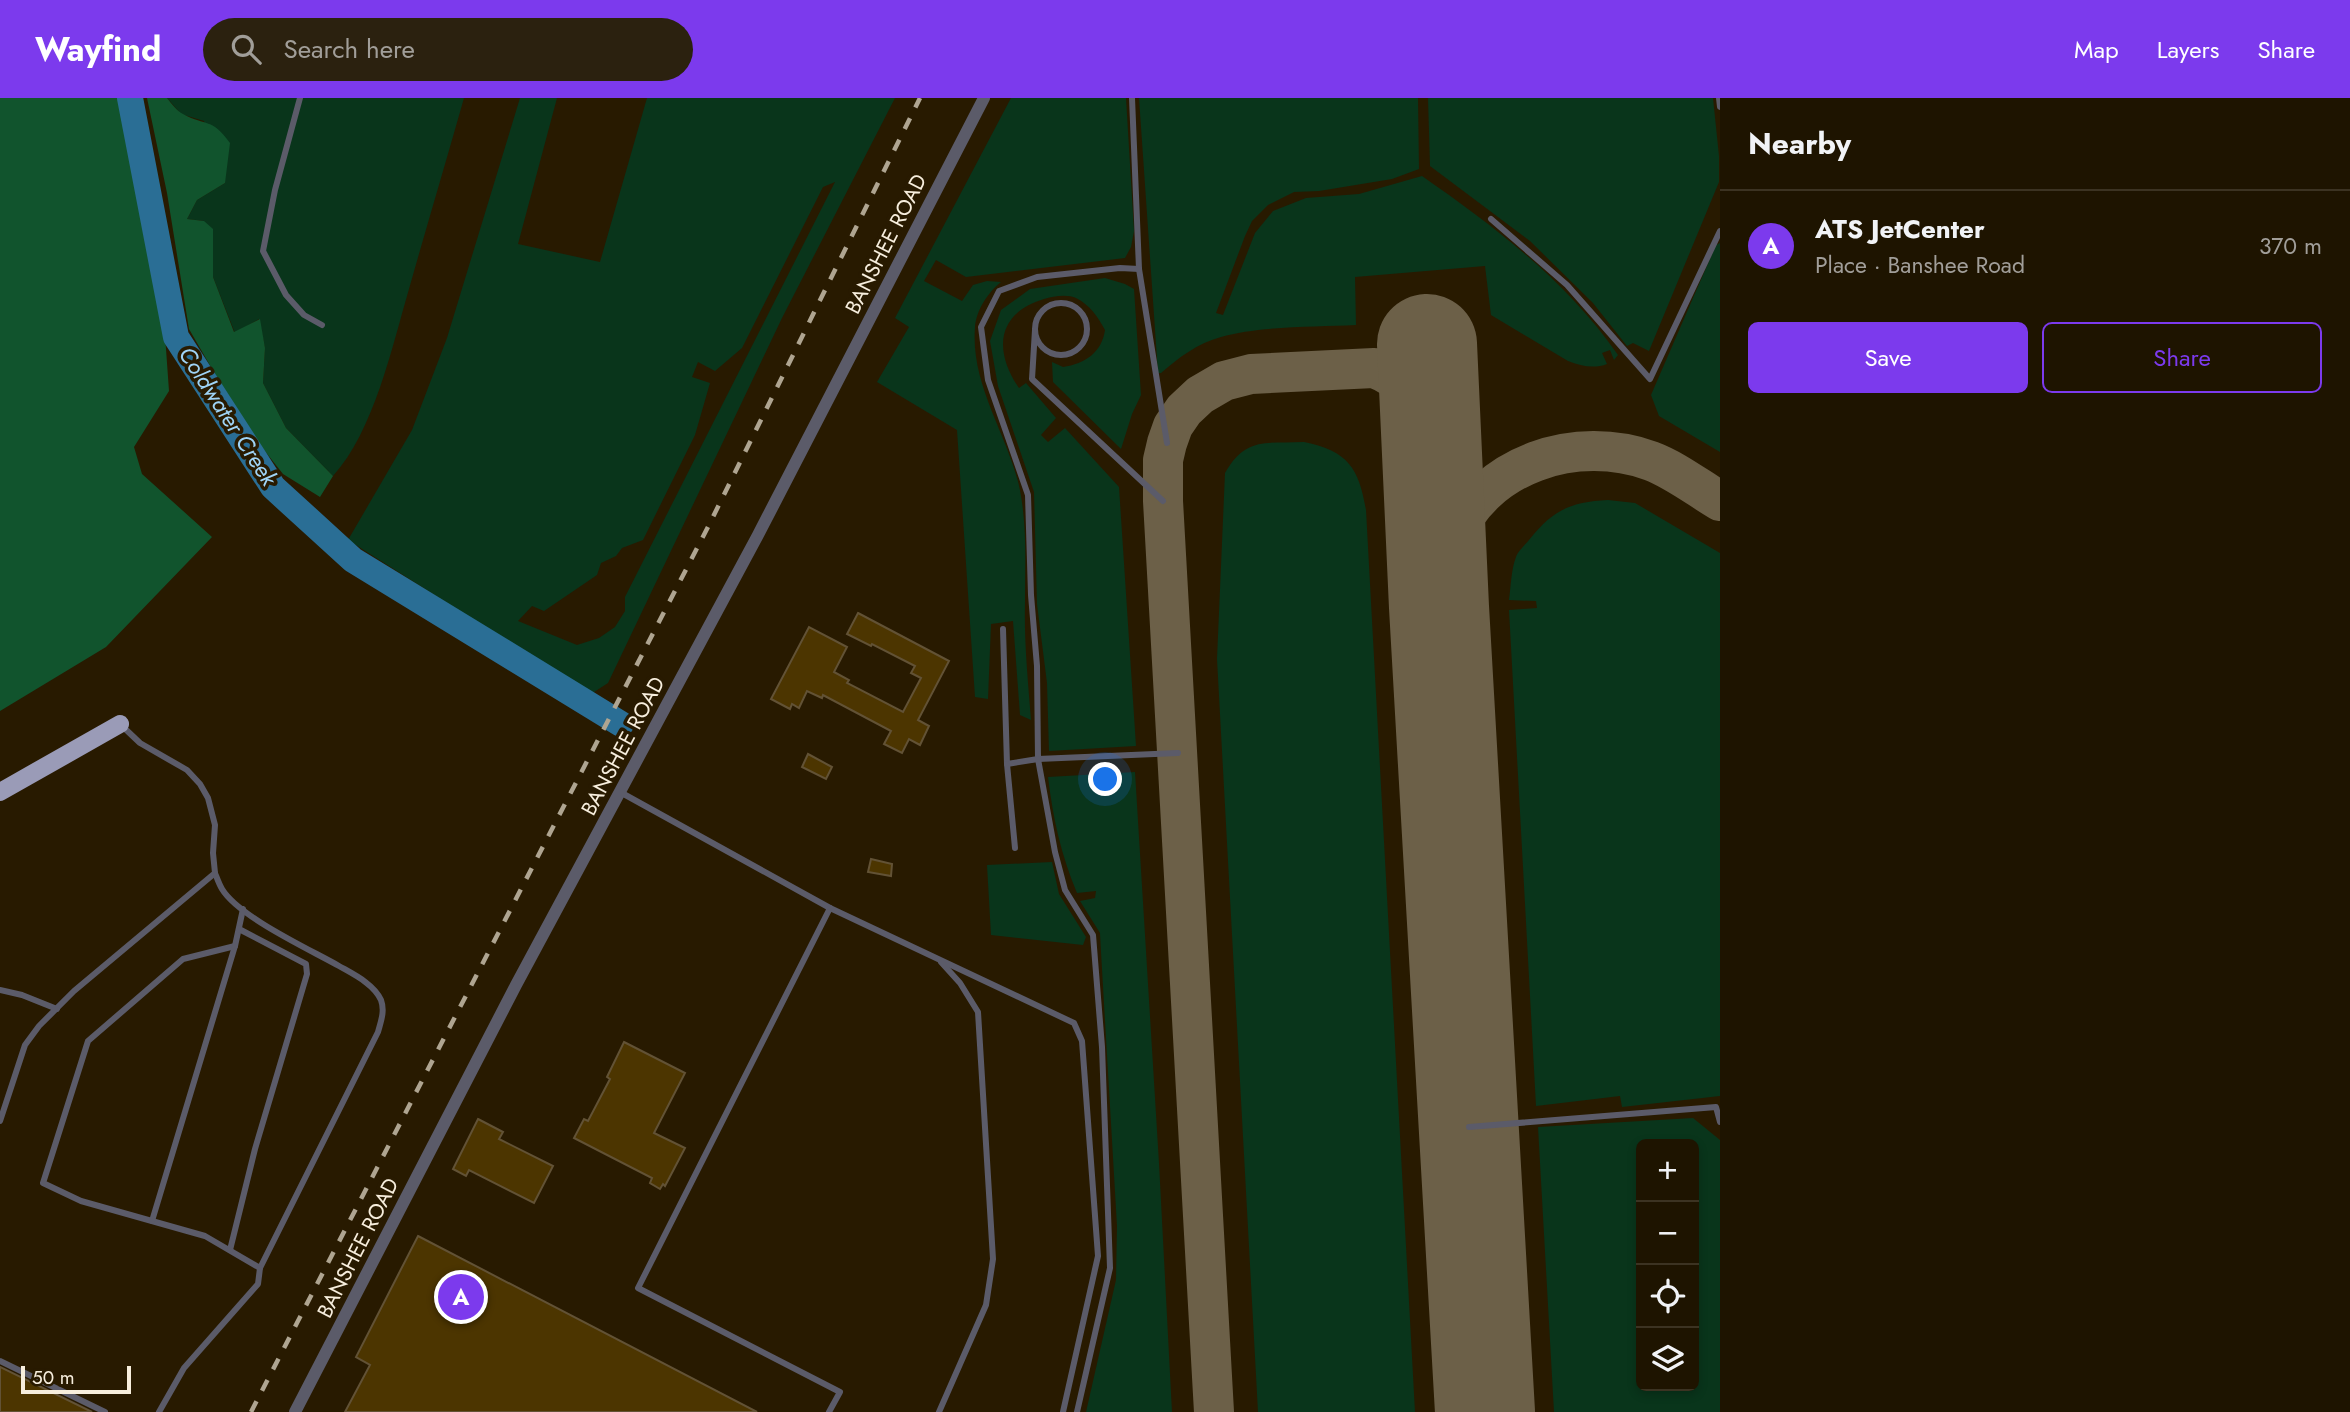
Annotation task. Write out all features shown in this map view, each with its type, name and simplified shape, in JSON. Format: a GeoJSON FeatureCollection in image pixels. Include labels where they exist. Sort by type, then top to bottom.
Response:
{"type":"FeatureCollection","features":[{"type":"Feature","properties":{"kind":"main road"},"geometry":{"type":"LineString","coordinates":[[0,792],[120,724]]}},
{"type":"Feature","properties":{"kind":"street","name":"BANSHEE ROAD"},"geometry":{"type":"LineString","coordinates":[[295,1412],[516,985],[752,546],[984,98]]}},
{"type":"Feature","properties":{"kind":"lane"},"geometry":{"type":"LineString","coordinates":[[300,98],[275,190],[263,251],[286,295],[304,315],[321,324]]}},
{"type":"Feature","properties":{"kind":"lane"},"geometry":{"type":"LineString","coordinates":[[1132,98],[1139,269],[1167,443]]}},
{"type":"Feature","properties":{"kind":"lane"},"geometry":{"type":"LineString","coordinates":[[1719,98],[1720,107]]}},
{"type":"Feature","properties":{"kind":"lane"},"geometry":{"type":"LineString","coordinates":[[1491,219],[1567,285],[1650,379],[1720,231]]}},
{"type":"Feature","properties":{"kind":"lane"},"geometry":{"type":"LineString","coordinates":[[1077,1412],[1110,1268],[1102,1047],[1093,935],[1065,890],[1055,852],[1038,759],[1037,666],[1031,595],[1028,495],[988,380],[981,327],[999,291],[1037,277],[1120,268],[1139,269]]}},
{"type":"Feature","properties":{"kind":"lane"},"geometry":{"type":"LineString","coordinates":[[1035,330],[1040,345],[1047,351],[1063,355],[1078,349],[1087,335],[1087,326],[1080,311],[1073,306],[1055,304],[1041,313],[1035,330],[1031,379],[1163,501]]}},
{"type":"Feature","properties":{"kind":"lane"},"geometry":{"type":"LineString","coordinates":[[1003,629],[1007,764],[1015,848]]}},
{"type":"Feature","properties":{"kind":"lane"},"geometry":{"type":"LineString","coordinates":[[120,724],[140,743],[187,770],[200,784],[208,798],[215,825],[215,873],[222,889],[243,909],[369,986],[380,998],[383,1016],[378,1032],[260,1268],[258,1284],[184,1368],[159,1412]]}},
{"type":"Feature","properties":{"kind":"lane"},"geometry":{"type":"LineString","coordinates":[[1007,764],[1038,759],[1178,753]]}},
{"type":"Feature","properties":{"kind":"lane"},"geometry":{"type":"LineString","coordinates":[[620,792],[830,908],[1074,1023],[1082,1041],[1098,1256],[1063,1412]]}},
{"type":"Feature","properties":{"kind":"lane"},"geometry":{"type":"LineString","coordinates":[[0,1121],[25,1045],[39,1026],[75,991],[215,873]]}},
{"type":"Feature","properties":{"kind":"lane"},"geometry":{"type":"LineString","coordinates":[[829,1412],[840,1392],[638,1288],[830,908]]}},
{"type":"Feature","properties":{"kind":"lane"},"geometry":{"type":"LineString","coordinates":[[152,1221],[235,946],[243,909]]}},
{"type":"Feature","properties":{"kind":"lane"},"geometry":{"type":"LineString","coordinates":[[230,1250],[255,1149],[307,974],[306,964],[239,929]]}},
{"type":"Feature","properties":{"kind":"lane"},"geometry":{"type":"LineString","coordinates":[[235,946],[183,959],[88,1041],[43,1182],[81,1201],[205,1236],[260,1268]]}},
{"type":"Feature","properties":{"kind":"lane"},"geometry":{"type":"LineString","coordinates":[[938,958],[960,983],[978,1012],[993,1259],[986,1305],[939,1412]]}},
{"type":"Feature","properties":{"kind":"lane"},"geometry":{"type":"LineString","coordinates":[[0,990],[22,995],[57,1009]]}},
{"type":"Feature","properties":{"kind":"lane"},"geometry":{"type":"LineString","coordinates":[[1469,1127],[1716,1107],[1720,1122]]}},
{"type":"Feature","properties":{"kind":"lane"},"geometry":{"type":"LineString","coordinates":[[0,1361],[104,1412]]}},
{"type":"Feature","properties":{"kind":"green space"},"geometry":{"type":"Polygon","coordinates":[[[0,98],[119,98],[165,335],[169,391],[134,447],[142,474],[212,537],[106,647],[0,711],[0,98]]]}},
{"type":"Feature","properties":{"kind":"green space"},"geometry":{"type":"Polygon","coordinates":[[[147,98],[167,98],[181,113],[218,129],[230,143],[225,183],[197,200],[187,219],[204,221],[213,229],[213,277],[234,332],[260,319],[265,348],[263,383],[286,428],[333,476],[320,497],[283,474],[245,426],[189,329],[167,193],[147,98]]]}},
{"type":"Feature","properties":{"kind":"green space"},"geometry":{"type":"Polygon","coordinates":[[[167,98],[464,98],[380,387],[360,436],[333,476],[286,428],[263,383],[265,348],[259,319],[235,333],[213,277],[204,221],[187,219],[197,200],[225,183],[204,121],[181,114],[167,98]]]}},
{"type":"Feature","properties":{"kind":"green space"},"geometry":{"type":"Polygon","coordinates":[[[520,98],[557,98],[518,244],[600,262],[647,98],[895,98],[782,318],[608,683],[591,694],[348,540],[412,430],[447,338],[520,98]],[[835,182],[823,187],[742,348],[715,371],[698,362],[692,377],[710,383],[695,435],[643,540],[622,548],[616,556],[601,563],[597,575],[544,611],[532,606],[518,621],[577,645],[599,638],[615,627],[625,611],[625,597],[835,182]]]}},
{"type":"Feature","properties":{"kind":"green space"},"geometry":{"type":"Polygon","coordinates":[[[1011,98],[1126,98],[1134,231],[1131,247],[1125,258],[966,277],[936,260],[924,281],[962,301],[973,285],[987,281],[1001,282],[980,308],[975,327],[975,349],[985,393],[1016,475],[1023,509],[1026,662],[1031,720],[1020,715],[1013,621],[991,624],[988,699],[975,697],[957,430],[877,382],[909,327],[895,318],[1011,98]]]}},
{"type":"Feature","properties":{"kind":"green space"},"geometry":{"type":"Polygon","coordinates":[[[1139,98],[1418,98],[1419,169],[1392,179],[1319,191],[1294,192],[1268,205],[1252,221],[1216,313],[1223,315],[1255,233],[1273,211],[1306,198],[1359,194],[1422,176],[1503,236],[1553,279],[1598,328],[1618,355],[1614,360],[1610,350],[1602,353],[1607,364],[1602,366],[1573,363],[1491,315],[1485,266],[1355,277],[1356,325],[1236,333],[1196,347],[1158,373],[1139,98]]]}},
{"type":"Feature","properties":{"kind":"green space"},"geometry":{"type":"Polygon","coordinates":[[[1428,98],[1713,98],[1719,182],[1649,351],[1633,343],[1627,346],[1593,303],[1530,241],[1430,166],[1428,98]]]}},
{"type":"Feature","properties":{"kind":"green space"},"geometry":{"type":"Polygon","coordinates":[[[1720,243],[1720,452],[1659,416],[1651,395],[1716,245],[1720,243]]]}},
{"type":"Feature","properties":{"kind":"green space"},"geometry":{"type":"Polygon","coordinates":[[[1105,278],[1134,289],[1141,395],[1121,449],[1053,382],[1052,362],[1063,367],[1078,363],[1091,356],[1100,345],[1105,330],[1089,308],[1073,297],[1044,299],[1017,313],[1004,334],[1005,360],[1019,388],[1026,383],[1056,418],[1041,435],[1048,442],[1065,428],[1119,487],[1136,746],[1049,751],[1047,683],[1037,604],[1034,492],[998,386],[990,341],[1001,310],[1030,289],[1105,278]]]}},
{"type":"Feature","properties":{"kind":"green space"},"geometry":{"type":"Polygon","coordinates":[[[1304,442],[1331,451],[1349,464],[1360,483],[1366,510],[1415,1412],[1258,1412],[1217,659],[1225,473],[1233,461],[1249,447],[1268,443],[1304,442]]]}},
{"type":"Feature","properties":{"kind":"green space"},"geometry":{"type":"Polygon","coordinates":[[[1608,500],[1635,503],[1720,553],[1720,1096],[1622,1107],[1620,1096],[1536,1106],[1509,610],[1537,608],[1536,601],[1509,600],[1511,578],[1518,553],[1546,521],[1573,506],[1608,500]]]}},
{"type":"Feature","properties":{"kind":"green space"},"geometry":{"type":"Polygon","coordinates":[[[1135,772],[1172,1412],[1086,1412],[1116,1280],[1117,1226],[1100,933],[1080,901],[1095,898],[1096,891],[1077,893],[1066,865],[1055,822],[1048,777],[1135,772]]]}},
{"type":"Feature","properties":{"kind":"green space"},"geometry":{"type":"Polygon","coordinates":[[[1052,862],[1059,894],[1086,937],[1083,945],[991,935],[987,865],[1052,862]]]}},
{"type":"Feature","properties":{"kind":"green space"},"geometry":{"type":"Polygon","coordinates":[[[1693,1118],[1720,1140],[1720,1412],[1554,1412],[1538,1127],[1693,1118]]]}},
{"type":"Feature","properties":{"kind":"building"},"geometry":{"type":"Polygon","coordinates":[[[858,613],[949,661],[918,720],[929,726],[920,745],[909,739],[902,753],[884,744],[891,731],[823,695],[822,698],[807,691],[799,708],[792,704],[790,709],[771,699],[809,627],[847,647],[834,672],[849,680],[847,683],[903,712],[921,678],[911,673],[915,666],[847,634],[858,613]]]}},
{"type":"Feature","properties":{"kind":"building"},"geometry":{"type":"Polygon","coordinates":[[[808,754],[832,767],[826,779],[802,767],[808,754]]]}},
{"type":"Feature","properties":{"kind":"building"},"geometry":{"type":"Polygon","coordinates":[[[871,859],[892,864],[891,876],[868,872],[871,859]]]}},
{"type":"Feature","properties":{"kind":"building"},"geometry":{"type":"Polygon","coordinates":[[[624,1042],[685,1073],[654,1133],[685,1148],[665,1186],[663,1184],[660,1189],[650,1183],[652,1178],[574,1138],[584,1119],[588,1121],[610,1079],[607,1077],[624,1042]]]}},
{"type":"Feature","properties":{"kind":"building"},"geometry":{"type":"Polygon","coordinates":[[[478,1119],[503,1132],[499,1139],[553,1166],[534,1203],[469,1170],[466,1176],[453,1169],[478,1119]]]}},
{"type":"Feature","properties":{"kind":"building"},"geometry":{"type":"Polygon","coordinates":[[[418,1236],[757,1412],[345,1412],[370,1365],[356,1357],[418,1236]]]}},
{"type":"Feature","properties":{"kind":"building"},"geometry":{"type":"Polygon","coordinates":[[[0,1367],[92,1412],[0,1412],[0,1367]]]}},
{"type":"Feature","properties":{"kind":"waterway","name":"Coldwater Creek"},"geometry":{"type":"LineString","coordinates":[[130,98],[176,337],[273,487],[353,560],[621,724]]}},
{"type":"Feature","properties":{"kind":"taxiway"},"geometry":{"type":"LineString","coordinates":[[1214,1412],[1163,501],[1163,460],[1173,426],[1184,410],[1200,395],[1224,381],[1251,374],[1374,368],[1392,377],[1407,390],[1431,423]]}},
{"type":"Feature","properties":{"kind":"taxiway"},"geometry":{"type":"LineString","coordinates":[[1439,607],[1450,547],[1467,513],[1487,491],[1510,474],[1536,461],[1593,451],[1623,453],[1660,465],[1720,501]]}},
{"type":"Feature","properties":{"kind":"runway"},"geometry":{"type":"LineString","coordinates":[[1427,344],[1439,607],[1485,1412]]}},
{"type":"Feature","properties":{"kind":"railway"},"geometry":{"type":"LineString","coordinates":[[251,1412],[709,525],[920,98]]}},
{"type":"Feature","properties":{"kind":"place","name":"ATS JetCenter"},"geometry":{"type":"Point","coordinates":[461,1297]}}]}
